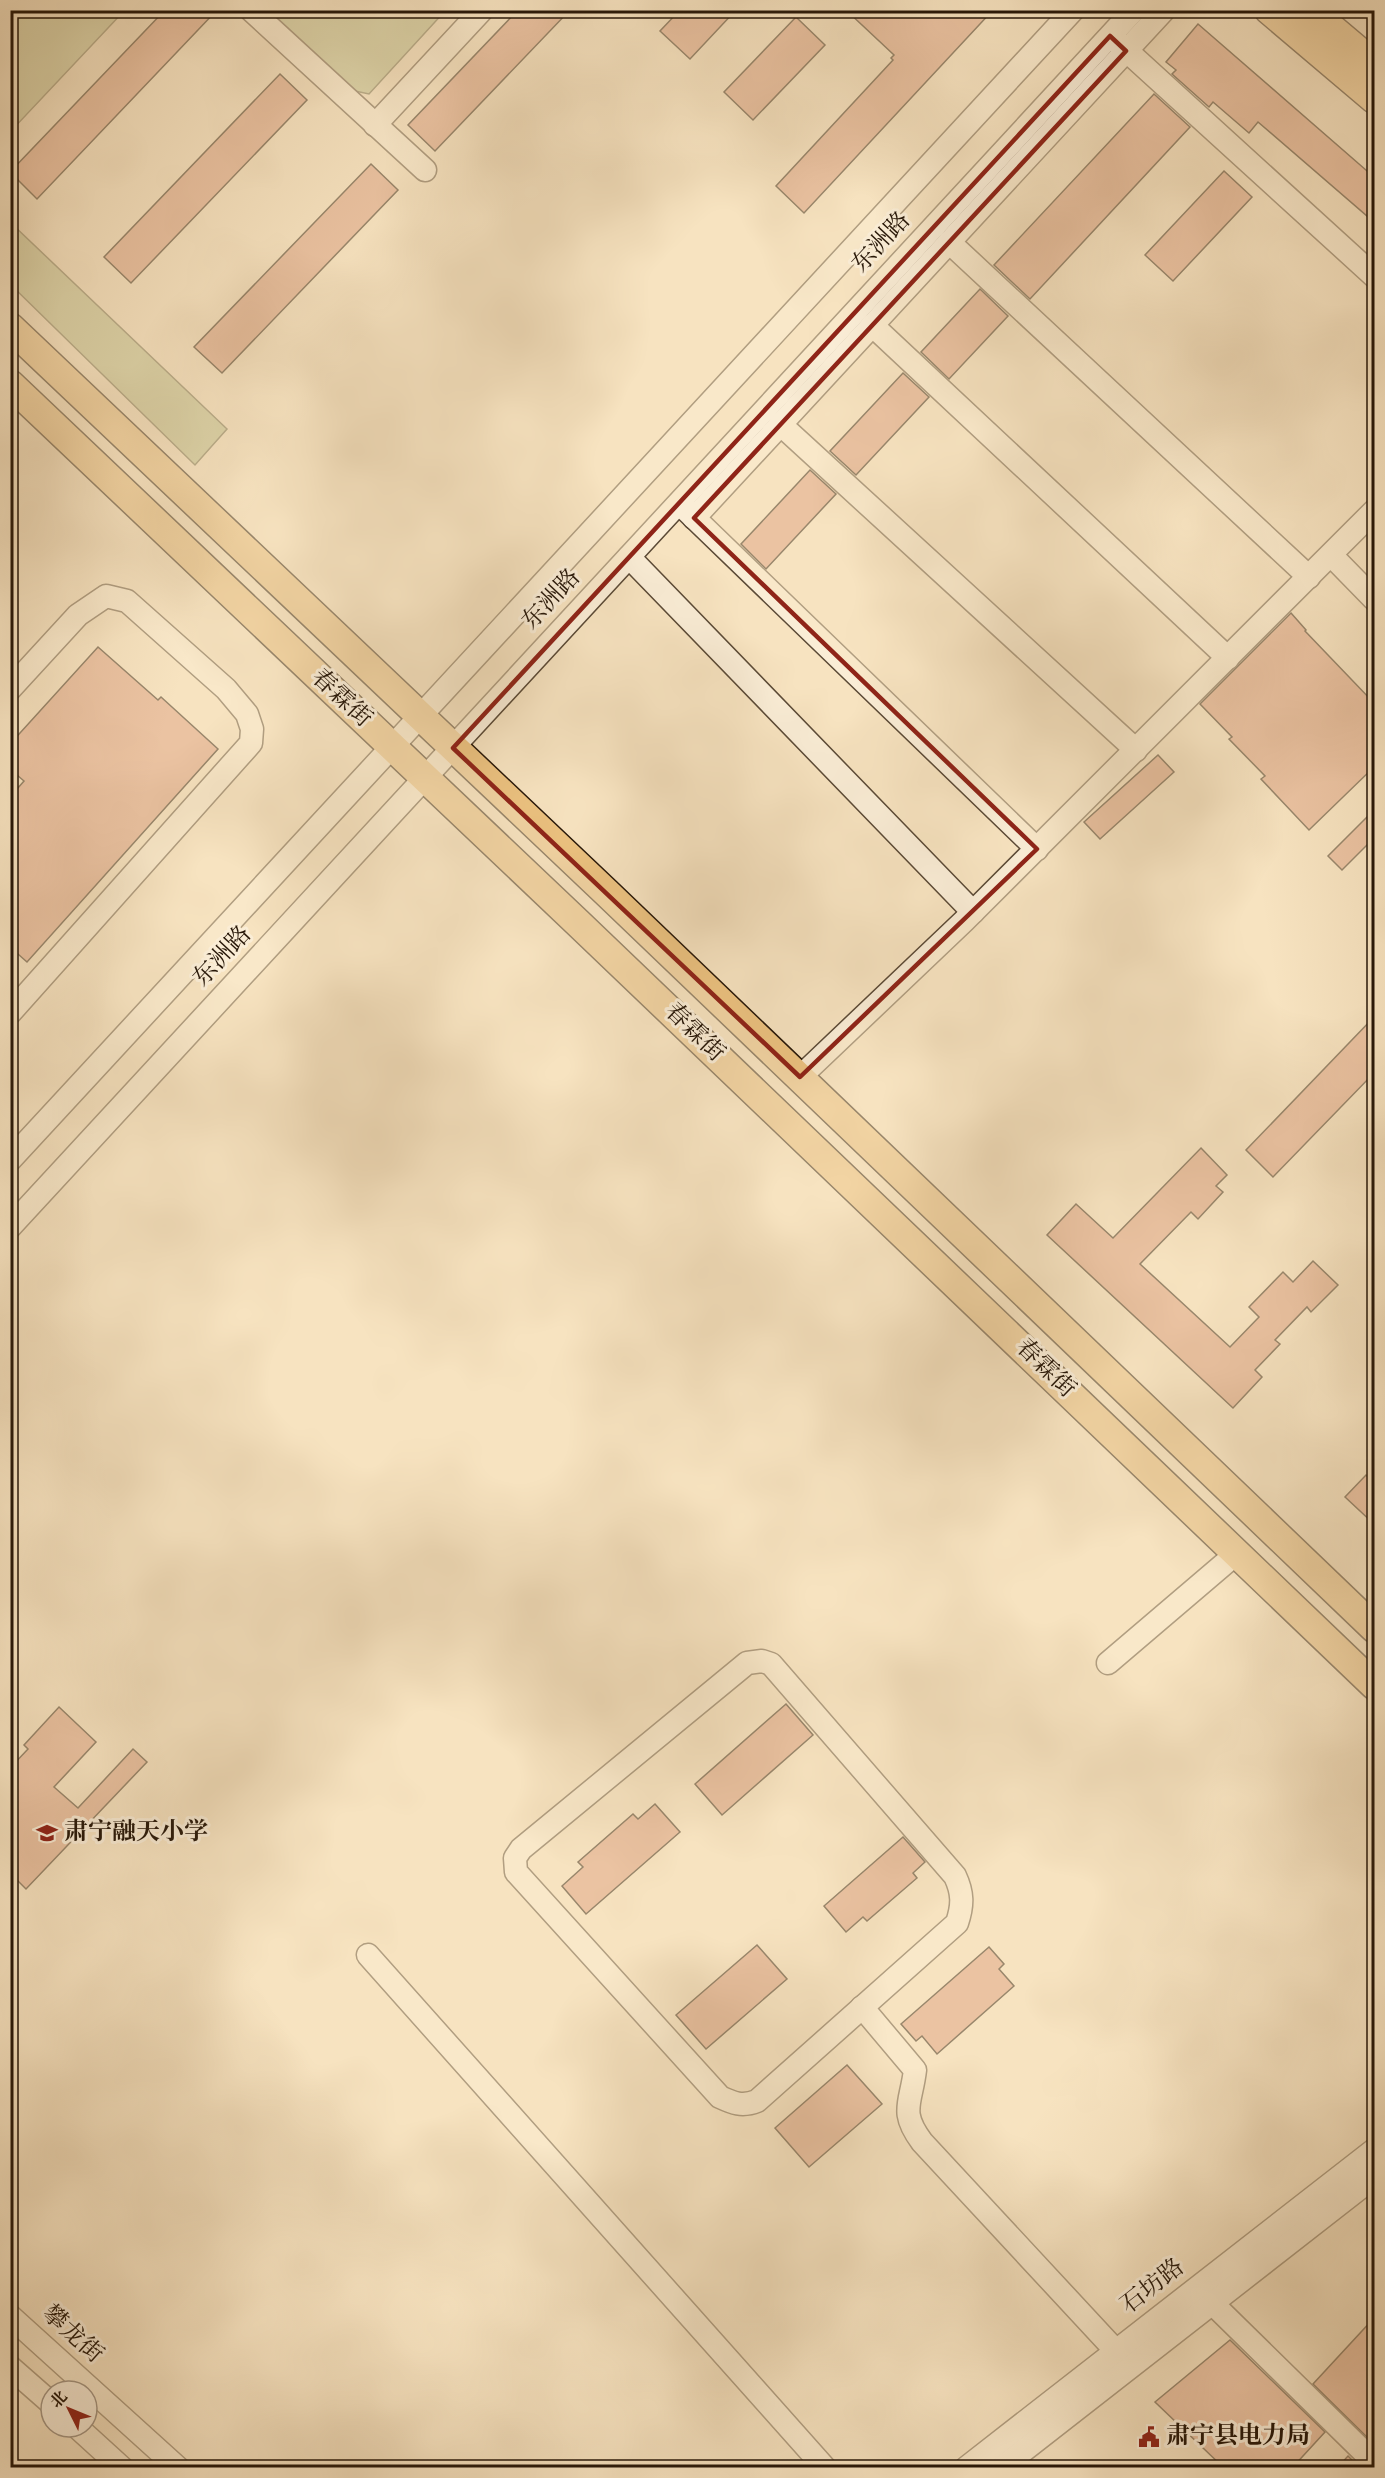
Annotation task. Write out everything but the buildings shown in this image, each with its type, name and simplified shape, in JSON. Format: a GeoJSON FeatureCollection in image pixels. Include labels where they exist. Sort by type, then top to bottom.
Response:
{"type":"FeatureCollection","features":[{"type":"Feature","properties":{"kind":"main road"},"geometry":{"type":"LineString","coordinates":[[1269,10],[1374,99]]}},
{"type":"Feature","properties":{"kind":"main road"},"geometry":{"type":"LineString","coordinates":[[1310,10],[1374,64]]}},
{"type":"Feature","properties":{"kind":"main road","name":"春霖街"},"geometry":{"type":"LineString","coordinates":[[10,327],[800,1077],[1374,1628]]}},
{"type":"Feature","properties":{"kind":"main road","name":"春霖街"},"geometry":{"type":"LineString","coordinates":[[10,384],[1374,1685]]}},
{"type":"Feature","properties":{"kind":"street"},"geometry":{"type":"LineString","coordinates":[[251,10],[425,170]]}},
{"type":"Feature","properties":{"kind":"street"},"geometry":{"type":"LineString","coordinates":[[375,125],[482,10]]}},
{"type":"Feature","properties":{"kind":"street","name":"东洲路"},"geometry":{"type":"LineString","coordinates":[[10,1160],[1073,10]]}},
{"type":"Feature","properties":{"kind":"street","name":"东洲路"},"geometry":{"type":"LineString","coordinates":[[10,1227],[629,556],[687,510],[1118,44],[1134,10]]}},
{"type":"Feature","properties":{"kind":"street"},"geometry":{"type":"LineString","coordinates":[[1037,849],[687,510],[780,424],[872,326],[949,242],[1118,44],[1164,10]]}},
{"type":"Feature","properties":{"kind":"street"},"geometry":{"type":"LineString","coordinates":[[1118,44],[1374,276]]}},
{"type":"Feature","properties":{"kind":"street"},"geometry":{"type":"LineString","coordinates":[[949,242],[1309,577]]}},
{"type":"Feature","properties":{"kind":"street"},"geometry":{"type":"LineString","coordinates":[[872,326],[1228,658]]}},
{"type":"Feature","properties":{"kind":"street"},"geometry":{"type":"LineString","coordinates":[[780,424],[1136,750]]}},
{"type":"Feature","properties":{"kind":"street"},"geometry":{"type":"LineString","coordinates":[[800,1077],[1037,849],[1374,511]]}},
{"type":"Feature","properties":{"kind":"street"},"geometry":{"type":"LineString","coordinates":[[1331,555],[1374,599]]}},
{"type":"Feature","properties":{"kind":"street"},"geometry":{"type":"LineString","coordinates":[[629,556],[973,912]]}},
{"type":"Feature","properties":{"kind":"street"},"geometry":{"type":"LineString","coordinates":[[10,689],[78,615],[106,596],[127,601],[226,689],[247,714],[252,729],[251,743],[10,1013]]}},
{"type":"Feature","properties":{"kind":"street"},"geometry":{"type":"LineString","coordinates":[[1108,1663],[1237,1553]]}},
{"type":"Feature","properties":{"kind":"street"},"geometry":{"type":"LineString","coordinates":[[762,1661],[771,1664],[955,1876],[962,1892],[962,1909],[957,1923],[862,2007],[757,2101],[747,2105],[734,2104],[720,2097],[516,1872],[515,1858],[521,1849],[747,1664],[762,1661]]}},
{"type":"Feature","properties":{"kind":"street"},"geometry":{"type":"LineString","coordinates":[[368,1955],[825,2468]]}},
{"type":"Feature","properties":{"kind":"street"},"geometry":{"type":"LineString","coordinates":[[862,2007],[915,2070],[908,2116],[909,2124],[922,2142],[1116,2351]]}},
{"type":"Feature","properties":{"kind":"street","name":"石坊路"},"geometry":{"type":"LineString","coordinates":[[966,2468],[1374,2150]]}},
{"type":"Feature","properties":{"kind":"street","name":"石坊路"},"geometry":{"type":"LineString","coordinates":[[1001,2468],[1374,2177]]}},
{"type":"Feature","properties":{"kind":"street"},"geometry":{"type":"LineString","coordinates":[[1212,2303],[1374,2462]]}},
{"type":"Feature","properties":{"kind":"street","name":"攀龙街"},"geometry":{"type":"LineString","coordinates":[[10,2316],[178,2468]]}},
{"type":"Feature","properties":{"kind":"street"},"geometry":{"type":"LineString","coordinates":[[10,2367],[39,2392]]}},
{"type":"Feature","properties":{"kind":"street"},"geometry":{"type":"LineString","coordinates":[[90,2439],[122,2468]]}},
{"type":"Feature","properties":{"kind":"highlighted area"},"geometry":{"type":"Polygon","coordinates":[[[1110,36],[1126,51],[694,518],[1037,849],[800,1077],[453,748],[1110,36]]]}},
{"type":"Feature","properties":{"kind":"green space"},"geometry":{"type":"Polygon","coordinates":[[[10,11],[124,11],[11,131],[10,11]]]}},
{"type":"Feature","properties":{"kind":"green space"},"geometry":{"type":"Polygon","coordinates":[[[263,11],[445,11],[369,94],[355,91],[263,11]]]}},
{"type":"Feature","properties":{"kind":"green space"},"geometry":{"type":"Polygon","coordinates":[[[11,223],[227,429],[195,465],[11,285],[11,223]]]}},
{"type":"Feature","properties":{"kind":"place","name":"肃宁融天小学"},"geometry":{"type":"Point","coordinates":[47,1833]}},
{"type":"Feature","properties":{"kind":"place","name":"肃宁县电力局"},"geometry":{"type":"Point","coordinates":[1149,2437]}}]}
